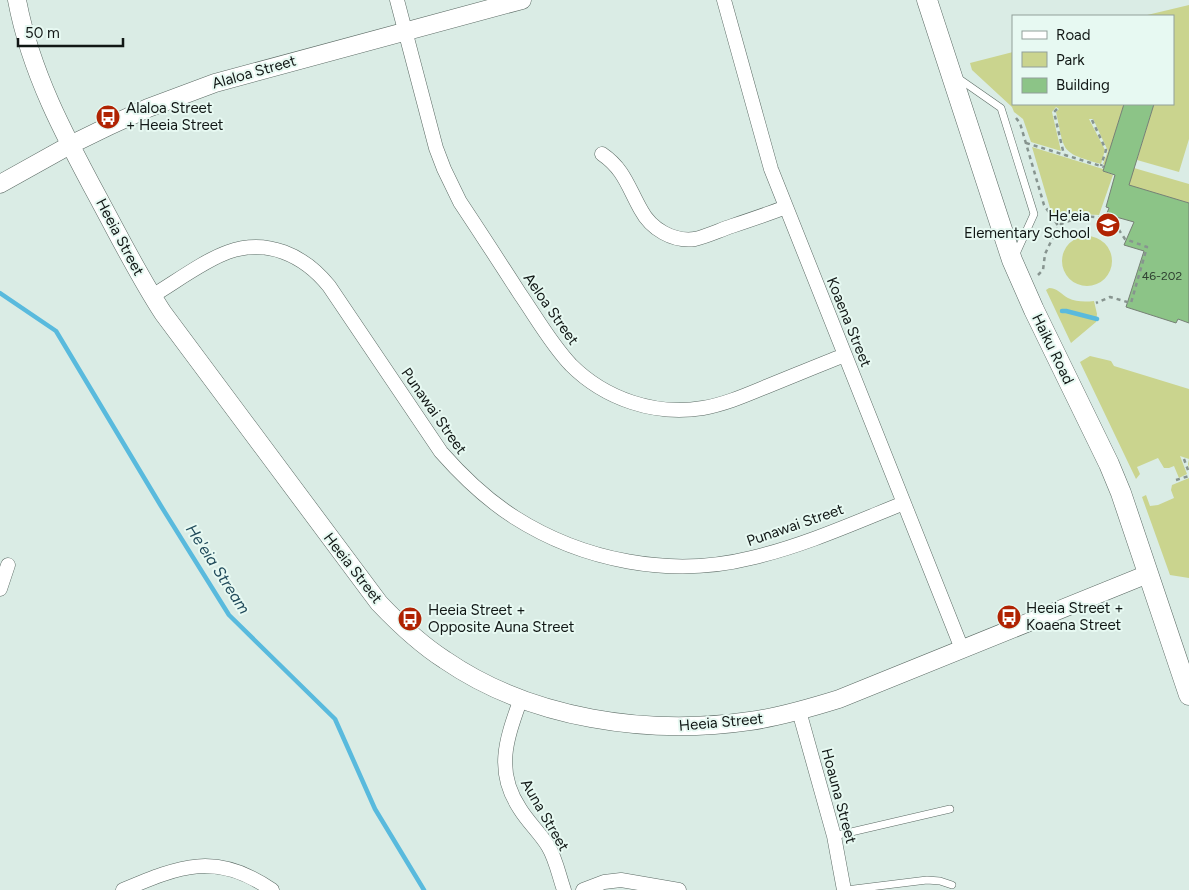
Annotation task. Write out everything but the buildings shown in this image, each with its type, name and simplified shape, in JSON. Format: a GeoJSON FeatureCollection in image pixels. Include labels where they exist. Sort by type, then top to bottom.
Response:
{"type":"FeatureCollection","features":[{"type":"Feature","properties":{"kind":"main road","name":"Haiku Road"},"geometry":{"type":"LineString","coordinates":[[927,0],[1012,260],[1034,310],[1109,464],[1121,494],[1189,695]]}},
{"type":"Feature","properties":{"kind":"street","name":"Heeia Street"},"geometry":{"type":"LineString","coordinates":[[17,0],[33,60],[57,120],[152,296],[173,328],[379,603],[411,634],[446,661],[487,684],[521,698],[579,715],[629,723],[660,726],[720,725],[750,721],[799,711],[838,699],[1148,574]]}},
{"type":"Feature","properties":{"kind":"street","name":"Aeloa Street"},"geometry":{"type":"LineString","coordinates":[[397,0],[436,148],[451,186],[549,337],[565,358],[584,377],[599,387],[632,402],[666,409],[693,409],[736,399],[845,355]]}},
{"type":"Feature","properties":{"kind":"street","name":"Alaloa Street"},"geometry":{"type":"LineString","coordinates":[[0,184],[70,145],[148,108],[215,83],[522,0]]}},
{"type":"Feature","properties":{"kind":"street","name":"Koaena Street"},"geometry":{"type":"LineString","coordinates":[[724,0],[771,169],[962,649]]}},
{"type":"Feature","properties":{"kind":"street"},"geometry":{"type":"LineString","coordinates":[[602,154],[615,164],[624,175],[644,216],[656,228],[671,236],[688,239],[696,238],[786,207]]}},
{"type":"Feature","properties":{"kind":"street","name":"Punawai Street"},"geometry":{"type":"LineString","coordinates":[[152,296],[217,256],[239,249],[262,247],[274,249],[299,258],[320,276],[328,286],[441,452],[457,470],[494,503],[521,521],[557,540],[604,556],[635,562],[676,566],[700,566],[733,562],[773,553],[904,503]]}},
{"type":"Feature","properties":{"kind":"street"},"geometry":{"type":"LineString","coordinates":[[0,589],[8,564]]}},
{"type":"Feature","properties":{"kind":"street","name":"Auna Street"},"geometry":{"type":"LineString","coordinates":[[521,698],[505,751],[506,777],[521,811],[549,847],[564,890]]}},
{"type":"Feature","properties":{"kind":"street","name":"Hoauna Street"},"geometry":{"type":"LineString","coordinates":[[799,711],[834,836],[845,890]]}},
{"type":"Feature","properties":{"kind":"street"},"geometry":{"type":"LineString","coordinates":[[122,890],[170,871],[202,866],[234,870],[255,879],[272,890]]}},
{"type":"Feature","properties":{"kind":"street"},"geometry":{"type":"LineString","coordinates":[[583,890],[604,882],[621,880],[679,890]]}},
{"type":"Feature","properties":{"kind":"lane"},"geometry":{"type":"LineString","coordinates":[[951,74],[1001,108],[1034,214],[1012,260]]}},
{"type":"Feature","properties":{"kind":"lane"},"geometry":{"type":"LineString","coordinates":[[834,836],[950,809]]}},
{"type":"Feature","properties":{"kind":"lane"},"geometry":{"type":"LineString","coordinates":[[845,890],[927,880],[940,881],[952,885]]}},
{"type":"Feature","properties":{"kind":"path"},"geometry":{"type":"LineString","coordinates":[[1056,109],[1054,112],[1064,155]]}},
{"type":"Feature","properties":{"kind":"path"},"geometry":{"type":"LineString","coordinates":[[1026,143],[1103,167],[1106,150],[1092,120]]}},
{"type":"Feature","properties":{"kind":"path"},"geometry":{"type":"LineString","coordinates":[[1038,275],[1043,270],[1045,254],[1050,240],[1061,224],[1085,216],[1102,218],[1119,230],[1125,239],[1147,247],[1131,303],[1110,298],[1096,303]]}},
{"type":"Feature","properties":{"kind":"path"},"geometry":{"type":"LineString","coordinates":[[1184,459],[1188,470]]}},
{"type":"Feature","properties":{"kind":"path"},"geometry":{"type":"LineString","coordinates":[[1176,480],[1189,476]]}},
{"type":"Feature","properties":{"kind":"green space"},"geometry":{"type":"Polygon","coordinates":[[[1189,5],[1189,139],[1179,172],[1137,160],[1154,105],[1174,105],[1174,15],[1147,15],[1189,5]]]}},
{"type":"Feature","properties":{"kind":"green space"},"geometry":{"type":"Polygon","coordinates":[[[1012,52],[1012,105],[1124,105],[1105,165],[1103,164],[1108,151],[1093,119],[1089,119],[1105,150],[1101,164],[1078,157],[1066,149],[1056,112],[1059,109],[1056,107],[1052,112],[1061,151],[1031,142],[1023,119],[972,70],[970,63],[1012,52]]]}},
{"type":"Feature","properties":{"kind":"green space"},"geometry":{"type":"Polygon","coordinates":[[[1032,147],[1103,169],[1103,171],[1113,175],[1099,215],[1078,214],[1060,222],[1050,208],[1032,147]]]}},
{"type":"Feature","properties":{"kind":"green space"},"geometry":{"type":"Polygon","coordinates":[[[1134,168],[1189,184],[1189,203],[1117,182],[1134,168]]]}},
{"type":"Feature","properties":{"kind":"green space"},"geometry":{"type":"Polygon","coordinates":[[[1082,236],[1092,236],[1105,243],[1112,256],[1112,266],[1105,279],[1092,286],[1082,286],[1073,282],[1066,275],[1062,266],[1062,256],[1066,247],[1073,240],[1082,236]]]}},
{"type":"Feature","properties":{"kind":"green space"},"geometry":{"type":"Polygon","coordinates":[[[1049,288],[1057,290],[1074,300],[1094,301],[1097,314],[1096,322],[1071,343],[1046,290],[1049,288]]]}},
{"type":"Feature","properties":{"kind":"green space"},"geometry":{"type":"Polygon","coordinates":[[[1090,356],[1111,361],[1114,366],[1189,389],[1189,459],[1180,456],[1187,474],[1179,478],[1174,466],[1164,468],[1158,458],[1137,467],[1140,474],[1136,479],[1080,362],[1090,356]]]}},
{"type":"Feature","properties":{"kind":"green space"},"geometry":{"type":"Polygon","coordinates":[[[1189,478],[1189,578],[1170,575],[1142,497],[1146,495],[1150,506],[1158,505],[1174,498],[1171,490],[1172,485],[1189,478]]]}},
{"type":"Feature","properties":{"kind":"waterway","name":"He'eia Stream"},"geometry":{"type":"LineString","coordinates":[[0,293],[56,331],[229,615],[335,719],[375,809],[424,890]]}},
{"type":"Feature","properties":{"kind":"waterway"},"geometry":{"type":"LineString","coordinates":[[1062,311],[1097,319]]}},
{"type":"Feature","properties":{"kind":"place","name":"Alaloa Street + Heeia Street"},"geometry":{"type":"Point","coordinates":[108,117]}},
{"type":"Feature","properties":{"kind":"place","name":"He'eia Elementary School"},"geometry":{"type":"Point","coordinates":[1108,225]}},
{"type":"Feature","properties":{"kind":"place","name":"Heeia Street + Koaena Street"},"geometry":{"type":"Point","coordinates":[1009,617]}},
{"type":"Feature","properties":{"kind":"place","name":"Heeia Street + Opposite Auna Street"},"geometry":{"type":"Point","coordinates":[410,619]}}]}
